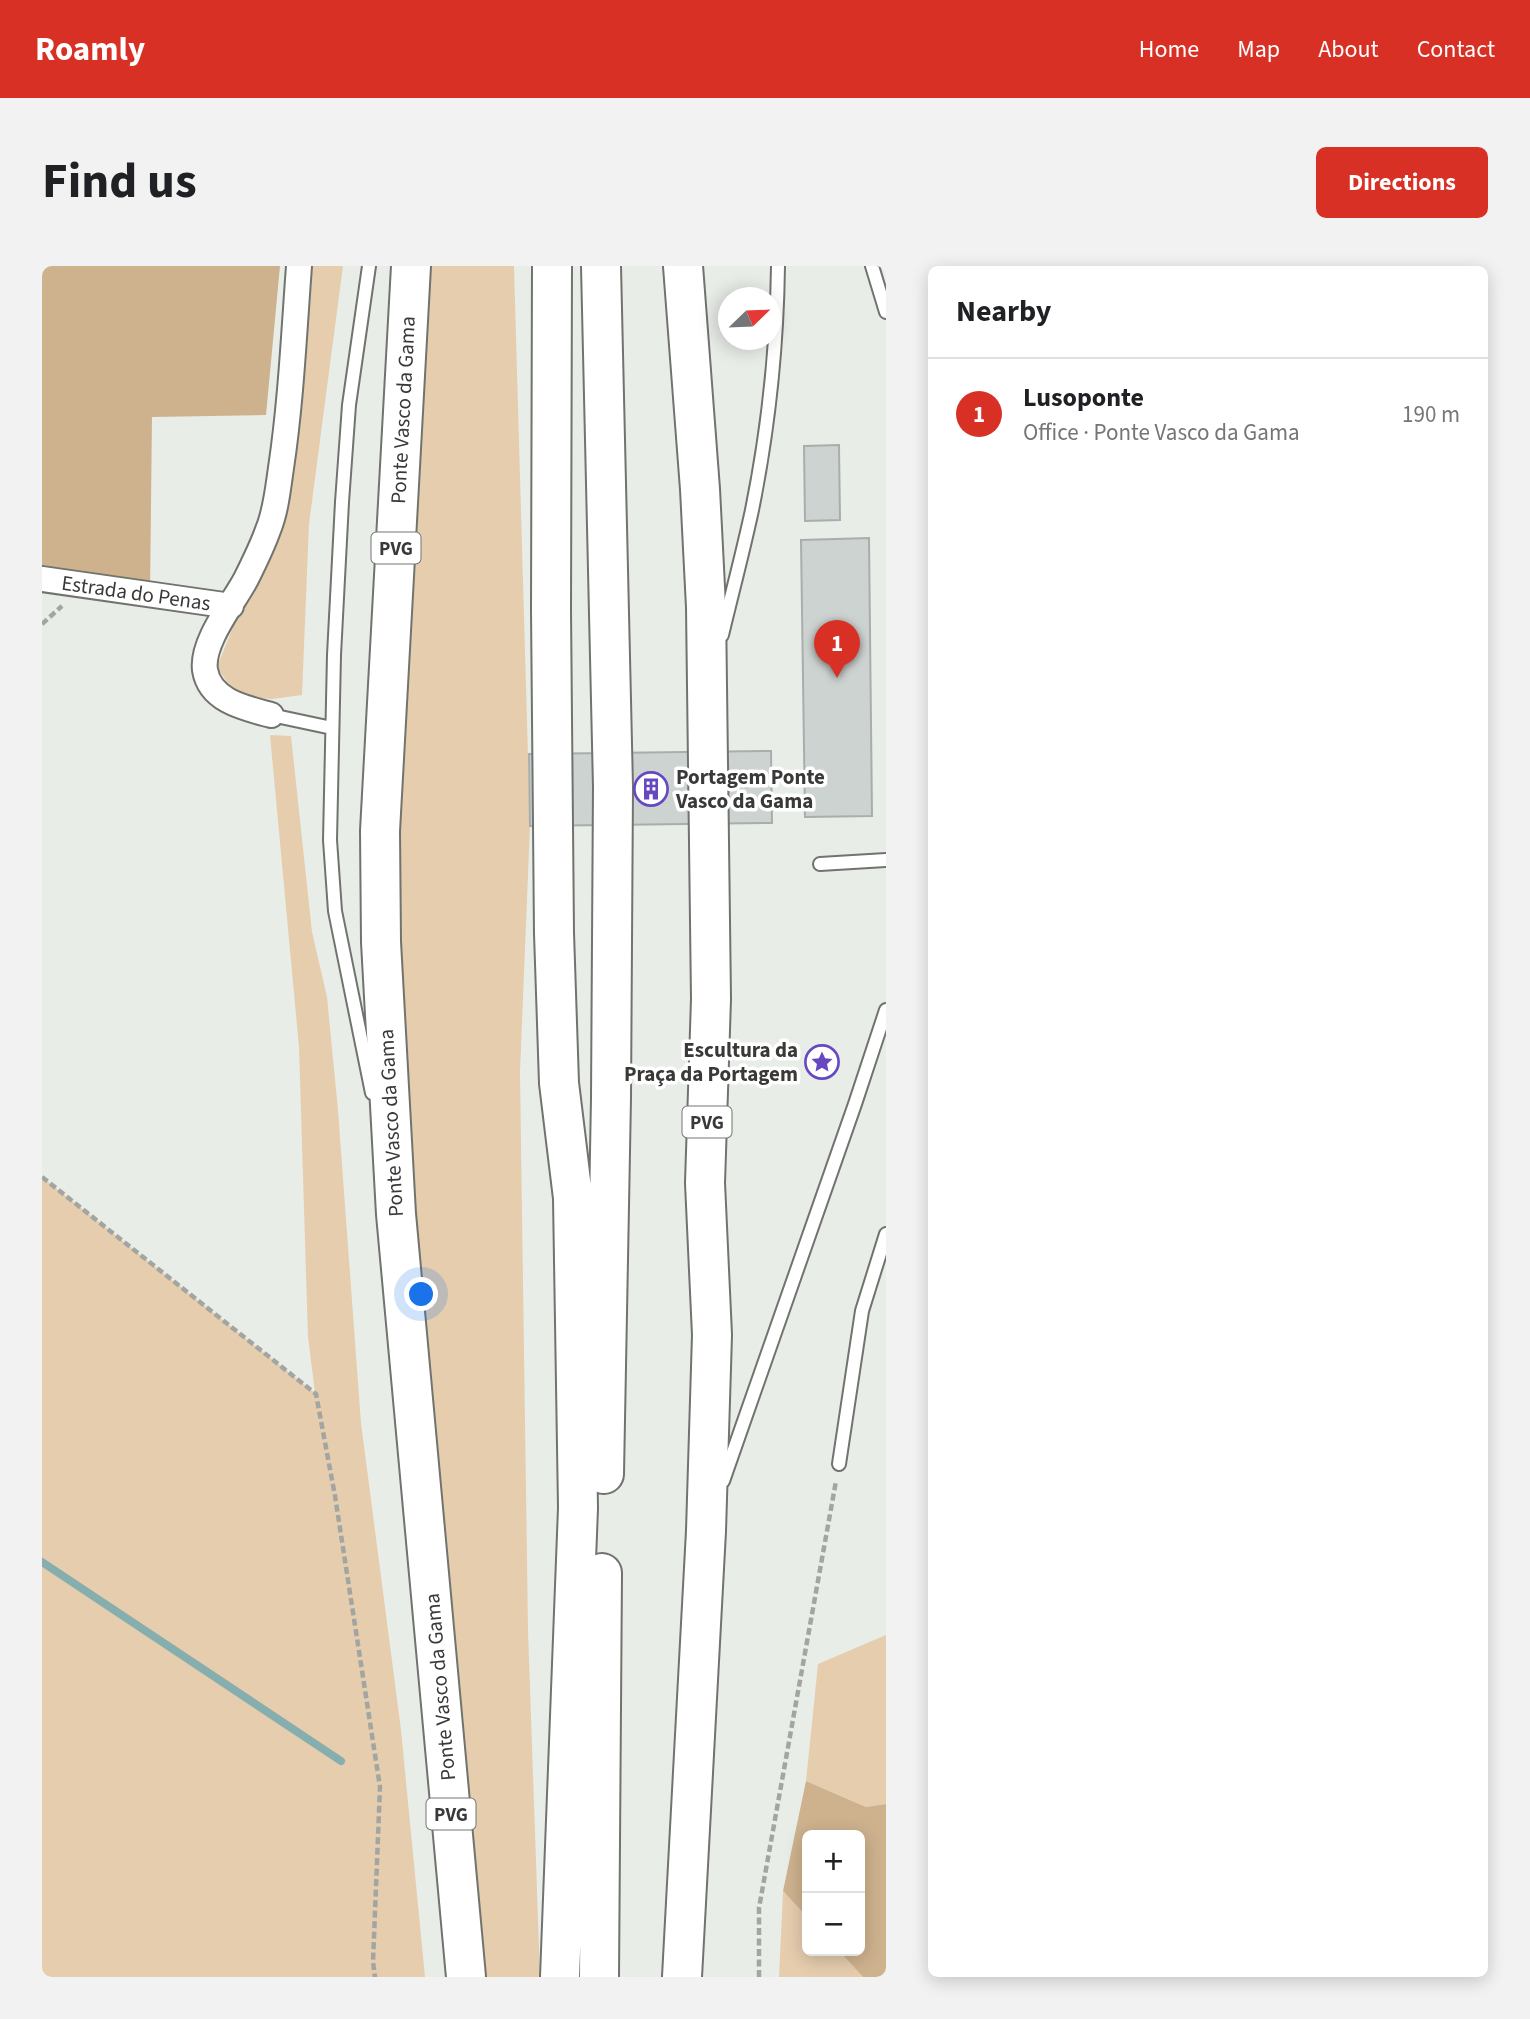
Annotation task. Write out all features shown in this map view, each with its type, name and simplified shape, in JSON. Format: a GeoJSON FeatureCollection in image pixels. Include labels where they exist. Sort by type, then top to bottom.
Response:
{"type":"FeatureCollection","features":[{"type":"Feature","properties":{"kind":"highway","name":"Ponte Vasco da Gama"},"geometry":{"type":"LineString","coordinates":[[411,266],[380,831],[381,942],[396,1214],[466,1977]]}},
{"type":"Feature","properties":{"kind":"highway"},"geometry":{"type":"LineString","coordinates":[[552,266],[554,933],[559,1074],[573,1198],[578,1495],[560,1977]]}},
{"type":"Feature","properties":{"kind":"highway"},"geometry":{"type":"LineString","coordinates":[[599,1977],[613,787],[601,266]]}},
{"type":"Feature","properties":{"kind":"highway","name":"PVG"},"geometry":{"type":"LineString","coordinates":[[682,266],[702,526],[707,693],[711,999],[705,1183],[712,1347],[706,1531],[682,1977]]}},
{"type":"Feature","properties":{"kind":"street"},"geometry":{"type":"LineString","coordinates":[[271,715],[237,705],[221,697],[210,683],[205,670],[205,657],[246,580],[270,527],[286,435],[299,266]]}},
{"type":"Feature","properties":{"kind":"street","name":"Estrada do Penas"},"geometry":{"type":"LineString","coordinates":[[42,579],[230,606]]}},
{"type":"Feature","properties":{"kind":"lane"},"geometry":{"type":"LineString","coordinates":[[369,266],[349,405],[342,502],[330,840],[332,896],[374,1104]]}},
{"type":"Feature","properties":{"kind":"lane"},"geometry":{"type":"LineString","coordinates":[[707,693],[752,509],[772,364],[778,266]]}},
{"type":"Feature","properties":{"kind":"lane"},"geometry":{"type":"LineString","coordinates":[[872,266],[886,312]]}},
{"type":"Feature","properties":{"kind":"lane"},"geometry":{"type":"LineString","coordinates":[[271,715],[332,728]]}},
{"type":"Feature","properties":{"kind":"lane"},"geometry":{"type":"LineString","coordinates":[[820,864],[886,860]]}},
{"type":"Feature","properties":{"kind":"lane"},"geometry":{"type":"LineString","coordinates":[[706,1531],[886,1010]]}},
{"type":"Feature","properties":{"kind":"lane"},"geometry":{"type":"LineString","coordinates":[[377,1118],[396,1214]]}},
{"type":"Feature","properties":{"kind":"lane"},"geometry":{"type":"LineString","coordinates":[[839,1464],[862,1311],[886,1234]]}},
{"type":"Feature","properties":{"kind":"path"},"geometry":{"type":"LineString","coordinates":[[42,1177],[316,1394],[335,1496],[380,1787],[373,1962],[375,1977]]}},
{"type":"Feature","properties":{"kind":"path"},"geometry":{"type":"LineString","coordinates":[[759,1977],[759,1908],[839,1464]]}},
{"type":"Feature","properties":{"kind":"shaded area"},"geometry":{"type":"Polygon","coordinates":[[[42,266],[280,266],[266,415],[152,417],[150,594],[42,579],[42,266]]]}},
{"type":"Feature","properties":{"kind":"shaded area"},"geometry":{"type":"Polygon","coordinates":[[[308,266],[343,266],[309,524],[302,695],[272,699],[237,697],[217,667],[239,612],[278,532],[308,266]]]}},
{"type":"Feature","properties":{"kind":"shaded area"},"geometry":{"type":"Polygon","coordinates":[[[418,266],[514,266],[530,826],[520,1072],[528,1630],[540,1977],[482,1977],[412,1212],[396,960],[401,576],[418,266]]]}},
{"type":"Feature","properties":{"kind":"shaded area"},"geometry":{"type":"Polygon","coordinates":[[[270,735],[291,736],[312,932],[327,997],[361,1423],[401,1730],[425,1977],[42,1977],[42,1177],[315,1393],[308,1337],[299,1047],[270,735]]]}},
{"type":"Feature","properties":{"kind":"shaded area"},"geometry":{"type":"Polygon","coordinates":[[[886,1635],[886,1804],[866,1807],[806,1781],[818,1664],[886,1635]]]}},
{"type":"Feature","properties":{"kind":"shaded area"},"geometry":{"type":"Polygon","coordinates":[[[806,1781],[866,1807],[886,1804],[886,1977],[863,1977],[844,1956],[865,1956],[865,1830],[802,1830],[802,1912],[783,1891],[806,1781]]]}},
{"type":"Feature","properties":{"kind":"shaded area"},"geometry":{"type":"Polygon","coordinates":[[[783,1891],[802,1912],[802,1956],[844,1956],[863,1977],[779,1977],[783,1891]]]}},
{"type":"Feature","properties":{"kind":"building"},"geometry":{"type":"Polygon","coordinates":[[[839,445],[840,520],[805,521],[804,446],[839,445]]]}},
{"type":"Feature","properties":{"kind":"building"},"geometry":{"type":"Polygon","coordinates":[[[869,538],[872,816],[805,817],[801,540],[869,538]]]}},
{"type":"Feature","properties":{"kind":"building","name":"Portagem Ponte Vasco da Gama"},"geometry":{"type":"Polygon","coordinates":[[[771,751],[772,823],[530,826],[529,754],[771,751]]]}},
{"type":"Feature","properties":{"kind":"waterway"},"geometry":{"type":"LineString","coordinates":[[42,1562],[341,1761]]}},
{"type":"Feature","properties":{"kind":"place","name":"Lusoponte"},"geometry":{"type":"Point","coordinates":[837,678]}},
{"type":"Feature","properties":{"kind":"place","name":"Portagem Ponte Vasco da Gama"},"geometry":{"type":"Point","coordinates":[651,789]}},
{"type":"Feature","properties":{"kind":"place","name":"Escultura da Praça da Portagem"},"geometry":{"type":"Point","coordinates":[822,1062]}}]}
